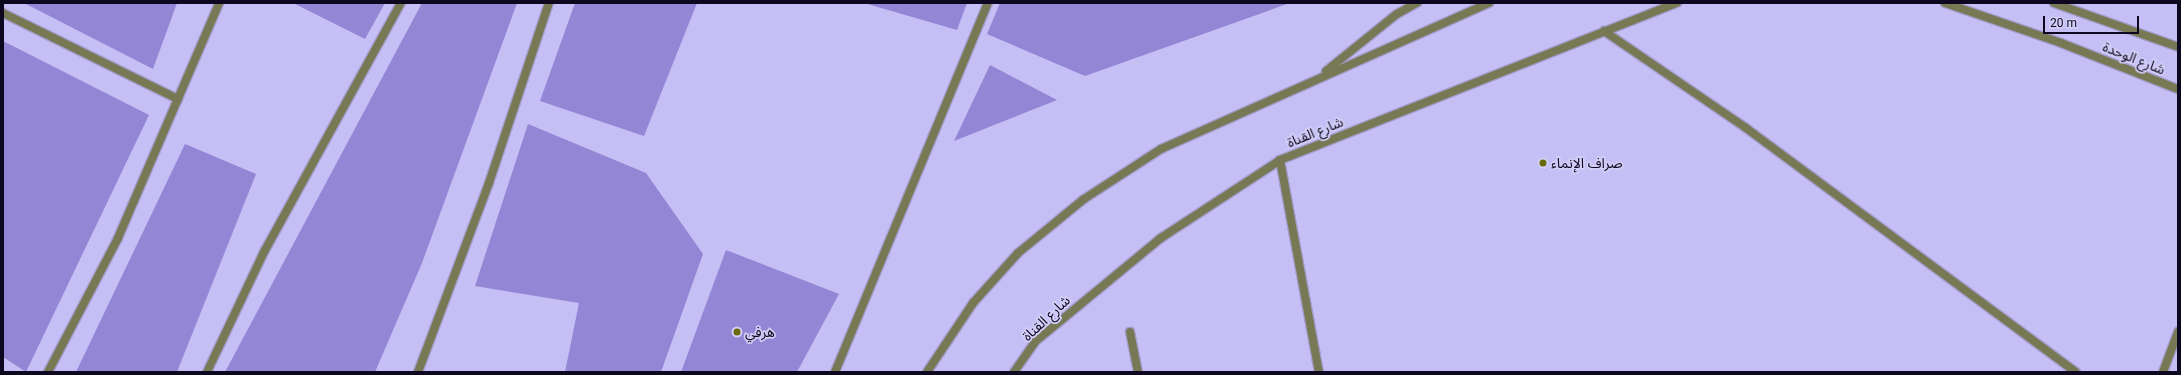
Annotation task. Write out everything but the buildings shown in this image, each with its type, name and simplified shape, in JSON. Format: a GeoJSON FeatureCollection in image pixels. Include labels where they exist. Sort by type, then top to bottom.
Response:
{"type":"FeatureCollection","features":[{"type":"Feature","properties":{"kind":"street"},"geometry":{"type":"LineString","coordinates":[[48,372],[118,238],[219,3]]}},
{"type":"Feature","properties":{"kind":"street"},"geometry":{"type":"LineString","coordinates":[[207,372],[264,252],[401,3]]}},
{"type":"Feature","properties":{"kind":"street"},"geometry":{"type":"LineString","coordinates":[[418,372],[489,183],[549,3]]}},
{"type":"Feature","properties":{"kind":"street"},"geometry":{"type":"LineString","coordinates":[[835,372],[988,3]]}},
{"type":"Feature","properties":{"kind":"street"},"geometry":{"type":"LineString","coordinates":[[1318,78],[1397,14],[1417,3]]}},
{"type":"Feature","properties":{"kind":"street"},"geometry":{"type":"LineString","coordinates":[[927,372],[973,303],[1013,259],[1084,199],[1162,149],[1318,78],[1490,3]]}},
{"type":"Feature","properties":{"kind":"street","name":"شارع القناة"},"geometry":{"type":"LineString","coordinates":[[1014,372],[1036,341],[1161,238],[1280,160],[1677,3]]}},
{"type":"Feature","properties":{"kind":"street","name":"شارع الوحدة"},"geometry":{"type":"LineString","coordinates":[[1945,3],[2061,43],[2178,89]]}},
{"type":"Feature","properties":{"kind":"street"},"geometry":{"type":"LineString","coordinates":[[2054,3],[2178,47]]}},
{"type":"Feature","properties":{"kind":"street"},"geometry":{"type":"LineString","coordinates":[[3,13],[178,99]]}},
{"type":"Feature","properties":{"kind":"street"},"geometry":{"type":"LineString","coordinates":[[1604,31],[1746,128],[2076,372]]}},
{"type":"Feature","properties":{"kind":"street"},"geometry":{"type":"LineString","coordinates":[[1280,160],[1318,372]]}},
{"type":"Feature","properties":{"kind":"street"},"geometry":{"type":"LineString","coordinates":[[1130,332],[1138,372]]}},
{"type":"Feature","properties":{"kind":"street"},"geometry":{"type":"LineString","coordinates":[[2163,372],[2178,332]]}},
{"type":"Feature","properties":{"kind":"place","name":"صراف الإنماء"},"geometry":{"type":"Point","coordinates":[1543,163]}},
{"type":"Feature","properties":{"kind":"place","name":"هرفي"},"geometry":{"type":"Point","coordinates":[737,332]}}]}
